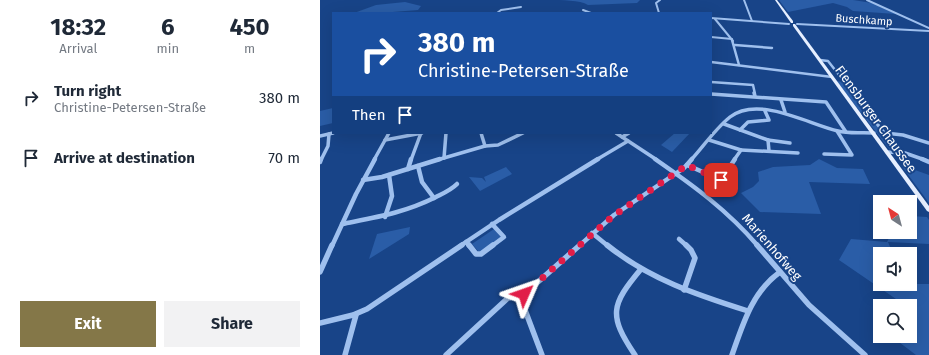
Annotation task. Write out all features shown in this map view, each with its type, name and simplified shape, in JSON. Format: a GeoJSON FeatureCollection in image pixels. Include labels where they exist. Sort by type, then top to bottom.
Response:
{"type":"FeatureCollection","features":[{"type":"Feature","properties":{"kind":"main road","name":"Flensburger Chaussee"},"geometry":{"type":"LineString","coordinates":[[776,0],[929,210]]}},
{"type":"Feature","properties":{"kind":"street"},"geometry":{"type":"LineString","coordinates":[[659,12],[656,3],[660,0]]}},
{"type":"Feature","properties":{"kind":"street"},"geometry":{"type":"LineString","coordinates":[[744,0],[752,21]]}},
{"type":"Feature","properties":{"kind":"street"},"geometry":{"type":"LineString","coordinates":[[867,0],[929,29]]}},
{"type":"Feature","properties":{"kind":"street"},"geometry":{"type":"LineString","coordinates":[[498,12],[501,10],[521,7]]}},
{"type":"Feature","properties":{"kind":"street"},"geometry":{"type":"LineString","coordinates":[[583,10],[588,12]]}},
{"type":"Feature","properties":{"kind":"street","name":"Buschkamp"},"geometry":{"type":"LineString","coordinates":[[712,18],[793,24],[929,29]]}},
{"type":"Feature","properties":{"kind":"street"},"geometry":{"type":"LineString","coordinates":[[715,19],[732,39],[735,45],[739,65]]}},
{"type":"Feature","properties":{"kind":"street"},"geometry":{"type":"LineString","coordinates":[[712,37],[732,39]]}},
{"type":"Feature","properties":{"kind":"street"},"geometry":{"type":"LineString","coordinates":[[735,45],[772,48]]}},
{"type":"Feature","properties":{"kind":"street","name":"Flensburger Chaussee"},"geometry":{"type":"LineString","coordinates":[[820,60],[828,60],[900,153]]}},
{"type":"Feature","properties":{"kind":"street"},"geometry":{"type":"LineString","coordinates":[[712,62],[832,77]]}},
{"type":"Feature","properties":{"kind":"street"},"geometry":{"type":"LineString","coordinates":[[712,82],[753,85],[755,96]]}},
{"type":"Feature","properties":{"kind":"street"},"geometry":{"type":"LineString","coordinates":[[712,94],[826,102],[846,132]]}},
{"type":"Feature","properties":{"kind":"street"},"geometry":{"type":"LineString","coordinates":[[781,100],[785,112]]}},
{"type":"Feature","properties":{"kind":"street"},"geometry":{"type":"LineString","coordinates":[[446,355],[508,298],[513,296],[522,296],[592,233],[632,202],[676,174],[687,165],[735,114],[744,111],[785,112],[837,131],[874,133]]}},
{"type":"Feature","properties":{"kind":"street"},"geometry":{"type":"LineString","coordinates":[[740,130],[748,122],[769,120],[765,111]]}},
{"type":"Feature","properties":{"kind":"street"},"geometry":{"type":"LineString","coordinates":[[724,124],[768,140],[790,143]]}},
{"type":"Feature","properties":{"kind":"street"},"geometry":{"type":"LineString","coordinates":[[824,154],[852,155],[837,131]]}},
{"type":"Feature","properties":{"kind":"street"},"geometry":{"type":"LineString","coordinates":[[320,136],[331,133],[328,146],[320,162]]}},
{"type":"Feature","properties":{"kind":"street"},"geometry":{"type":"LineString","coordinates":[[884,133],[903,135],[929,144]]}},
{"type":"Feature","properties":{"kind":"street"},"geometry":{"type":"LineString","coordinates":[[320,272],[363,180],[388,134]]}},
{"type":"Feature","properties":{"kind":"street"},"geometry":{"type":"LineString","coordinates":[[385,140],[417,134]]}},
{"type":"Feature","properties":{"kind":"street"},"geometry":{"type":"LineString","coordinates":[[408,169],[422,134]]}},
{"type":"Feature","properties":{"kind":"street"},"geometry":{"type":"LineString","coordinates":[[444,158],[446,134]]}},
{"type":"Feature","properties":{"kind":"street"},"geometry":{"type":"LineString","coordinates":[[481,134],[486,146]]}},
{"type":"Feature","properties":{"kind":"street"},"geometry":{"type":"LineString","coordinates":[[363,180],[390,175],[486,146],[498,145],[521,134]]}},
{"type":"Feature","properties":{"kind":"street","name":"Marienhofweg"},"geometry":{"type":"LineString","coordinates":[[618,134],[676,174],[725,211],[813,310],[865,355]]}},
{"type":"Feature","properties":{"kind":"street"},"geometry":{"type":"LineString","coordinates":[[622,137],[627,134]]}},
{"type":"Feature","properties":{"kind":"street"},"geometry":{"type":"LineString","coordinates":[[709,140],[741,150],[798,153]]}},
{"type":"Feature","properties":{"kind":"street"},"geometry":{"type":"LineString","coordinates":[[768,140],[769,151]]}},
{"type":"Feature","properties":{"kind":"street"},"geometry":{"type":"LineString","coordinates":[[320,323],[356,314],[372,306],[492,224],[628,141]]}},
{"type":"Feature","properties":{"kind":"street"},"geometry":{"type":"LineString","coordinates":[[687,165],[721,180],[741,150]]}},
{"type":"Feature","properties":{"kind":"street"},"geometry":{"type":"LineString","coordinates":[[887,152],[900,153],[929,162]]}},
{"type":"Feature","properties":{"kind":"street"},"geometry":{"type":"LineString","coordinates":[[418,166],[422,182],[434,198]]}},
{"type":"Feature","properties":{"kind":"street"},"geometry":{"type":"LineString","coordinates":[[385,216],[392,196],[390,175]]}},
{"type":"Feature","properties":{"kind":"street"},"geometry":{"type":"LineString","coordinates":[[342,224],[385,216],[413,208],[459,184]]}},
{"type":"Feature","properties":{"kind":"street"},"geometry":{"type":"LineString","coordinates":[[466,242],[476,254],[480,254],[504,237],[492,224]]}},
{"type":"Feature","properties":{"kind":"street"},"geometry":{"type":"LineString","coordinates":[[592,233],[641,269],[684,290],[748,311]]}},
{"type":"Feature","properties":{"kind":"street"},"geometry":{"type":"LineString","coordinates":[[679,239],[692,250],[695,258],[684,290]]}},
{"type":"Feature","properties":{"kind":"street"},"geometry":{"type":"LineString","coordinates":[[320,258],[327,257]]}},
{"type":"Feature","properties":{"kind":"street"},"geometry":{"type":"LineString","coordinates":[[636,355],[620,330],[616,309],[622,292],[641,269]]}},
{"type":"Feature","properties":{"kind":"street"},"geometry":{"type":"LineString","coordinates":[[732,355],[748,311],[760,290],[780,272]]}},
{"type":"Feature","properties":{"kind":"street"},"geometry":{"type":"LineString","coordinates":[[522,296],[522,302],[542,355]]}},
{"type":"Feature","properties":{"kind":"street"},"geometry":{"type":"LineString","coordinates":[[345,355],[356,314]]}},
{"type":"Feature","properties":{"kind":"shaded area"},"geometry":{"type":"Polygon","coordinates":[[[565,0],[640,0],[637,3],[588,5],[565,0]]]}},
{"type":"Feature","properties":{"kind":"shaded area"},"geometry":{"type":"Polygon","coordinates":[[[779,0],[853,0],[872,3],[896,14],[853,11],[847,7],[833,3],[788,12],[779,0]]]}},
{"type":"Feature","properties":{"kind":"shaded area"},"geometry":{"type":"Polygon","coordinates":[[[405,2],[421,6],[418,10],[357,12],[376,5],[405,2]]]}},
{"type":"Feature","properties":{"kind":"shaded area"},"geometry":{"type":"Polygon","coordinates":[[[836,81],[844,82],[895,151],[890,150],[836,81]]]}},
{"type":"Feature","properties":{"kind":"shaded area"},"geometry":{"type":"Polygon","coordinates":[[[332,108],[332,123],[320,126],[320,111],[332,108]]]}},
{"type":"Feature","properties":{"kind":"shaded area"},"geometry":{"type":"Polygon","coordinates":[[[674,134],[689,134],[672,152],[661,145],[674,134]]]}},
{"type":"Feature","properties":{"kind":"shaded area"},"geometry":{"type":"Polygon","coordinates":[[[819,159],[837,168],[863,169],[870,184],[809,182],[821,214],[760,212],[741,193],[753,187],[759,181],[758,172],[773,167],[810,165],[819,159]]]}},
{"type":"Feature","properties":{"kind":"shaded area"},"geometry":{"type":"Polygon","coordinates":[[[901,165],[929,175],[929,203],[901,165]]]}},
{"type":"Feature","properties":{"kind":"shaded area"},"geometry":{"type":"Polygon","coordinates":[[[506,167],[512,174],[480,191],[469,177],[482,178],[486,182],[484,177],[506,167]]]}},
{"type":"Feature","properties":{"kind":"shaded area"},"geometry":{"type":"Polygon","coordinates":[[[917,216],[927,217],[929,220],[929,244],[888,242],[890,247],[873,247],[873,283],[839,260],[851,239],[887,242],[888,239],[917,239],[917,216]]]}},
{"type":"Feature","properties":{"kind":"shaded area"},"geometry":{"type":"Polygon","coordinates":[[[410,227],[409,234],[369,259],[377,234],[410,227]]]}},
{"type":"Feature","properties":{"kind":"shaded area"},"geometry":{"type":"Polygon","coordinates":[[[494,229],[500,236],[500,239],[481,252],[478,251],[472,244],[494,229]]]}},
{"type":"Feature","properties":{"kind":"shaded area"},"geometry":{"type":"Polygon","coordinates":[[[917,284],[929,284],[929,355],[916,355],[900,343],[917,343],[917,299],[896,299],[884,291],[917,291],[917,284]]]}},
{"type":"Feature","properties":{"kind":"route"},"geometry":{"type":"LineString","coordinates":[[524,294],[613,216],[687,165],[721,180]]}}]}
